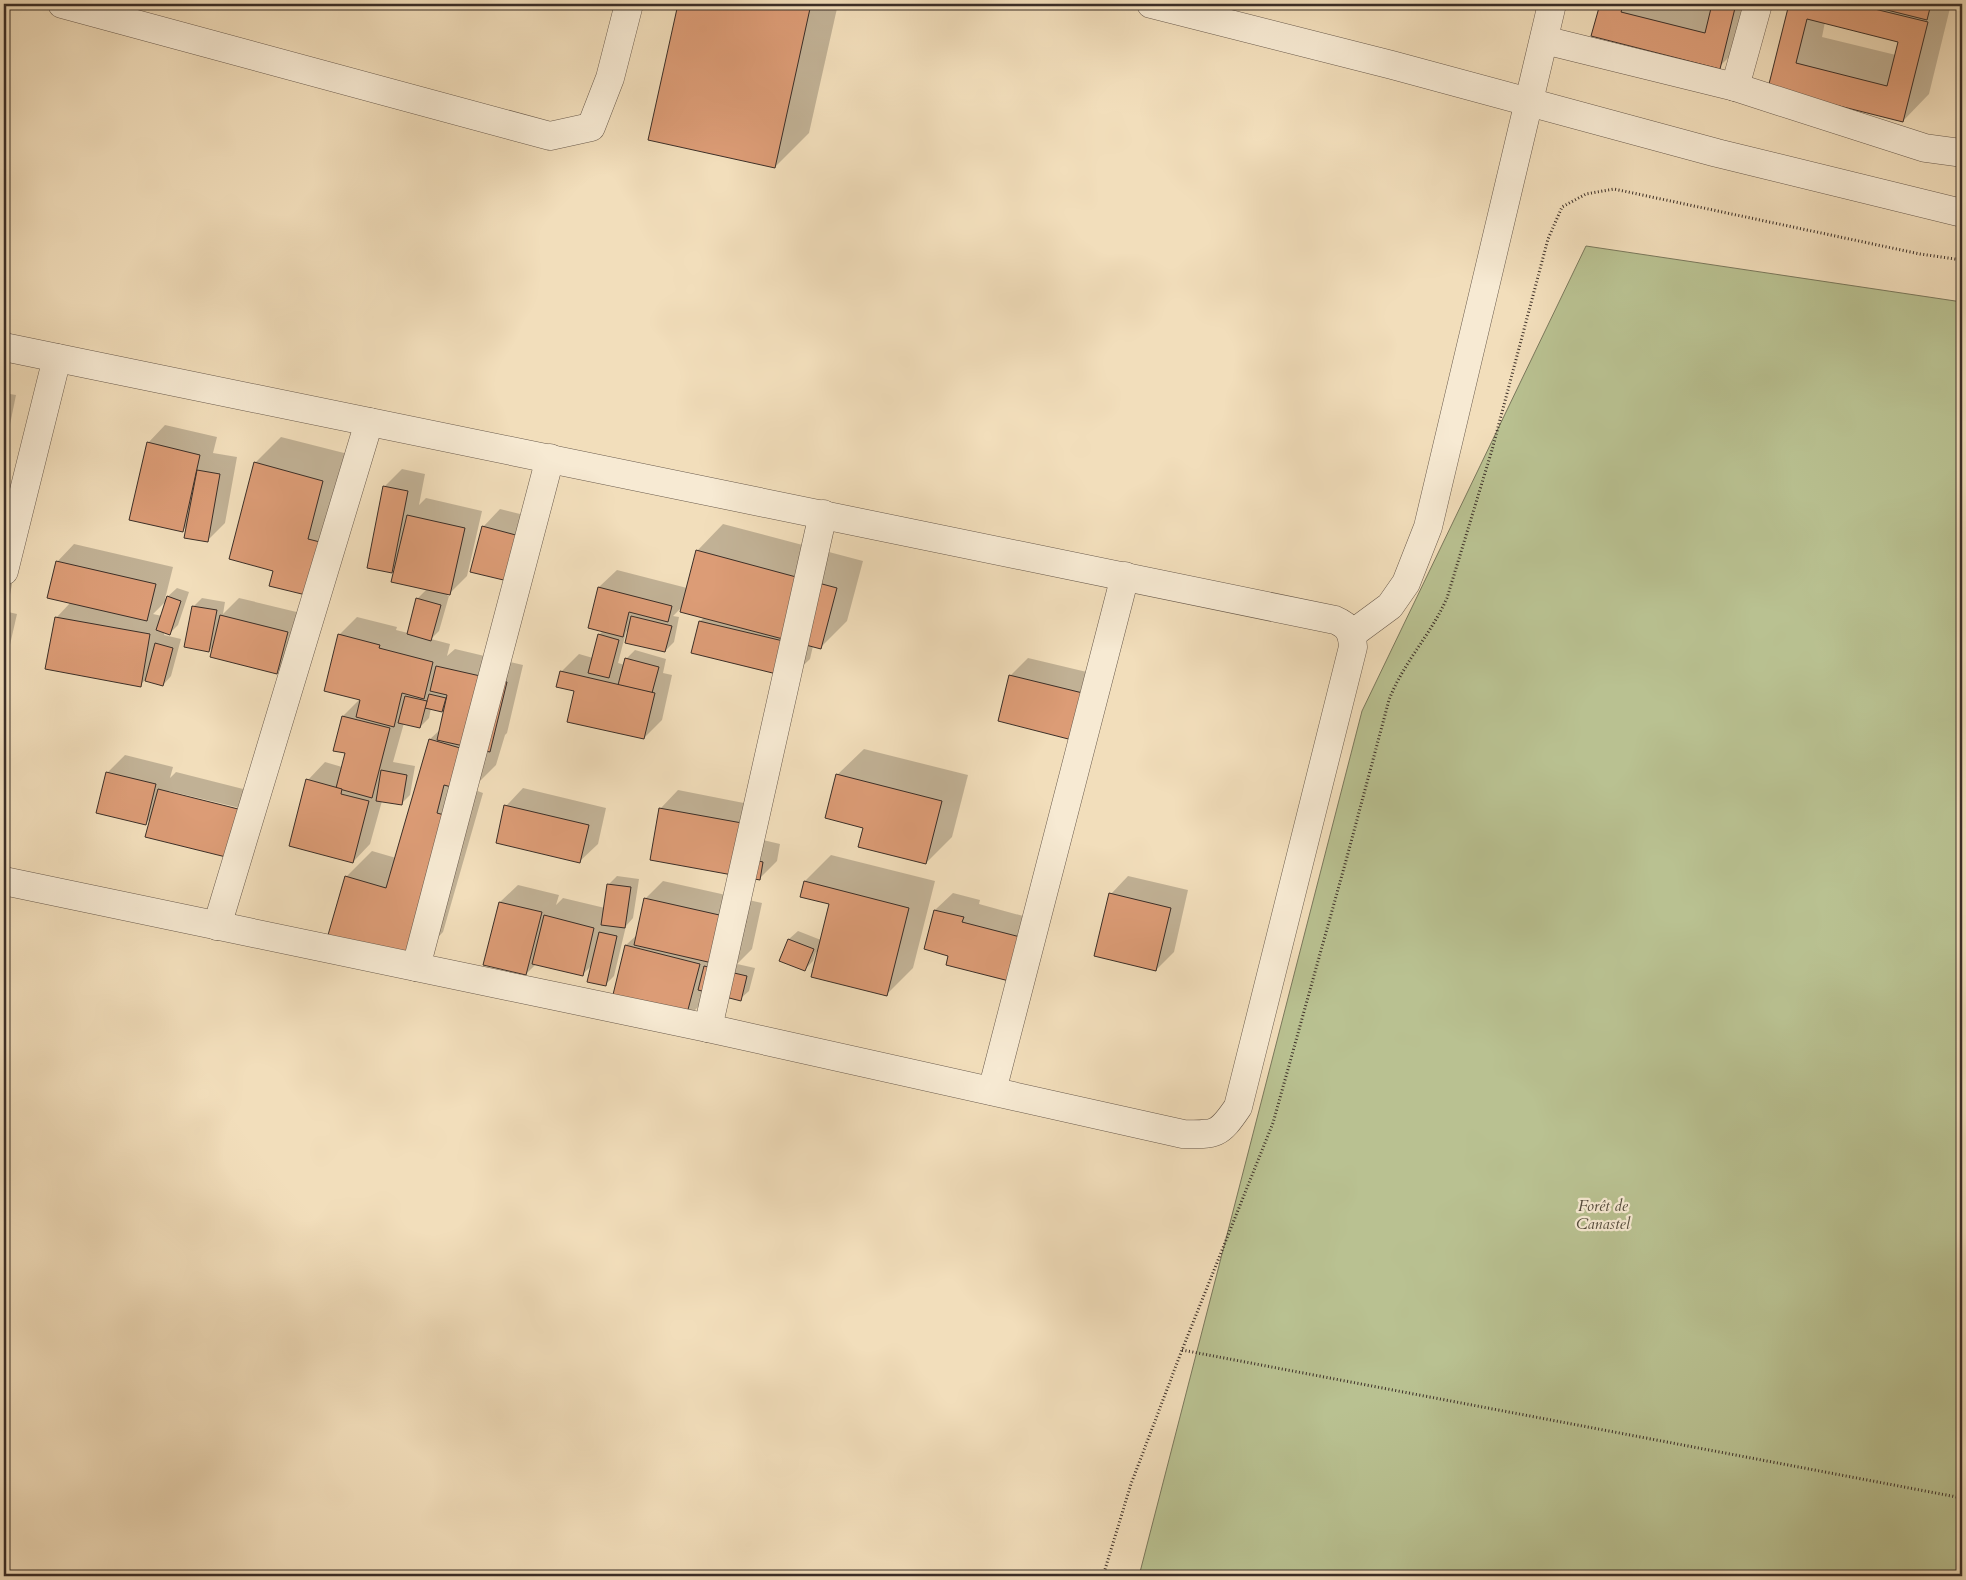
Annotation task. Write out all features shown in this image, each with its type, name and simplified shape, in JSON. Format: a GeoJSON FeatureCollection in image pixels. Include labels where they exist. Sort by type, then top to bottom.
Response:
{"type":"FeatureCollection","features":[{"type":"Feature","properties":{"kind":"street"},"geometry":{"type":"LineString","coordinates":[[62,4],[550,136],[591,127],[610,78],[628,4]]}},
{"type":"Feature","properties":{"kind":"street"},"geometry":{"type":"LineString","coordinates":[[1151,4],[1717,153],[1962,213]]}},
{"type":"Feature","properties":{"kind":"street"},"geometry":{"type":"LineString","coordinates":[[1352,634],[1390,606],[1406,583],[1428,527],[1552,4]]}},
{"type":"Feature","properties":{"kind":"street"},"geometry":{"type":"LineString","coordinates":[[1735,87],[1758,4]]}},
{"type":"Feature","properties":{"kind":"street"},"geometry":{"type":"LineString","coordinates":[[1544,40],[1735,87],[1925,148],[1962,153]]}},
{"type":"Feature","properties":{"kind":"street"},"geometry":{"type":"LineString","coordinates":[[4,347],[1335,620],[1346,624],[1352,634],[1353,647],[1238,1108],[1225,1127],[1210,1135],[1183,1134],[708,1028],[4,881]]}},
{"type":"Feature","properties":{"kind":"street"},"geometry":{"type":"LineString","coordinates":[[4,571],[57,358]]}},
{"type":"Feature","properties":{"kind":"street"},"geometry":{"type":"LineString","coordinates":[[217,926],[369,422]]}},
{"type":"Feature","properties":{"kind":"street"},"geometry":{"type":"LineString","coordinates":[[416,967],[550,458]]}},
{"type":"Feature","properties":{"kind":"street"},"geometry":{"type":"LineString","coordinates":[[708,1028],[823,514]]}},
{"type":"Feature","properties":{"kind":"street"},"geometry":{"type":"LineString","coordinates":[[992,1091],[1125,576]]}},
{"type":"Feature","properties":{"kind":"path"},"geometry":{"type":"LineString","coordinates":[[1103,1576],[1130,1484],[1273,1123],[1320,960],[1389,700],[1396,680],[1438,619],[1447,598],[1492,450],[1548,239],[1562,207],[1586,194],[1614,189],[1920,254],[1962,260]]}},
{"type":"Feature","properties":{"kind":"path"},"geometry":{"type":"LineString","coordinates":[[1182,1350],[1962,1498]]}},
{"type":"Feature","properties":{"kind":"green space","name":"Forêt de Canastel"},"geometry":{"type":"Polygon","coordinates":[[[1586,246],[1962,302],[1962,1576],[1139,1576],[1362,711],[1586,246]]]}},
{"type":"Feature","properties":{"kind":"building"},"geometry":{"type":"Polygon","coordinates":[[[678,4],[811,4],[775,168],[648,140],[678,4]]]}},
{"type":"Feature","properties":{"kind":"building"},"geometry":{"type":"Polygon","coordinates":[[[1600,4],[1624,4],[1621,12],[1705,33],[1712,4],[1736,4],[1720,69],[1591,36],[1600,4]]]}},
{"type":"Feature","properties":{"kind":"building"},"geometry":{"type":"Polygon","coordinates":[[[1789,4],[1854,4],[1928,22],[1903,122],[1768,88],[1789,4]],[[1807,19],[1796,63],[1887,86],[1898,42],[1807,19]]]}},
{"type":"Feature","properties":{"kind":"building"},"geometry":{"type":"Polygon","coordinates":[[[1863,4],[1931,4],[1927,20],[1863,4]]]}},
{"type":"Feature","properties":{"kind":"building"},"geometry":{"type":"Polygon","coordinates":[[[147,442],[200,455],[183,532],[129,520],[147,442]]]}},
{"type":"Feature","properties":{"kind":"building"},"geometry":{"type":"Polygon","coordinates":[[[254,462],[323,481],[308,539],[324,543],[310,596],[269,586],[273,571],[229,559],[254,462]]]}},
{"type":"Feature","properties":{"kind":"building"},"geometry":{"type":"Polygon","coordinates":[[[197,470],[220,474],[208,542],[184,538],[197,470]]]}},
{"type":"Feature","properties":{"kind":"building"},"geometry":{"type":"Polygon","coordinates":[[[383,486],[408,491],[392,573],[367,568],[383,486]]]}},
{"type":"Feature","properties":{"kind":"building"},"geometry":{"type":"Polygon","coordinates":[[[407,515],[465,528],[450,595],[391,582],[407,515]]]}},
{"type":"Feature","properties":{"kind":"building"},"geometry":{"type":"Polygon","coordinates":[[[482,526],[527,538],[516,583],[470,572],[482,526]]]}},
{"type":"Feature","properties":{"kind":"building"},"geometry":{"type":"Polygon","coordinates":[[[696,550],[837,588],[821,649],[680,612],[696,550]]]}},
{"type":"Feature","properties":{"kind":"building"},"geometry":{"type":"Polygon","coordinates":[[[56,561],[156,584],[147,621],[47,598],[56,561]]]}},
{"type":"Feature","properties":{"kind":"building"},"geometry":{"type":"Polygon","coordinates":[[[598,587],[672,606],[668,622],[629,612],[623,637],[588,628],[598,587]]]}},
{"type":"Feature","properties":{"kind":"building"},"geometry":{"type":"Polygon","coordinates":[[[167,596],[181,601],[170,635],[156,630],[167,596]]]}},
{"type":"Feature","properties":{"kind":"building"},"geometry":{"type":"Polygon","coordinates":[[[416,598],[441,605],[431,641],[407,634],[416,598]]]}},
{"type":"Feature","properties":{"kind":"building"},"geometry":{"type":"Polygon","coordinates":[[[192,606],[217,610],[209,652],[184,647],[192,606]]]}},
{"type":"Feature","properties":{"kind":"building"},"geometry":{"type":"Polygon","coordinates":[[[220,615],[288,632],[277,674],[210,657],[220,615]]]}},
{"type":"Feature","properties":{"kind":"building"},"geometry":{"type":"Polygon","coordinates":[[[631,616],[672,626],[665,652],[625,643],[631,616]]]}},
{"type":"Feature","properties":{"kind":"building"},"geometry":{"type":"Polygon","coordinates":[[[55,617],[150,634],[141,687],[45,669],[55,617]]]}},
{"type":"Feature","properties":{"kind":"building"},"geometry":{"type":"Polygon","coordinates":[[[699,621],[800,645],[793,678],[691,653],[699,621]]]}},
{"type":"Feature","properties":{"kind":"building"},"geometry":{"type":"Polygon","coordinates":[[[338,634],[380,645],[379,648],[433,662],[424,699],[402,693],[394,727],[356,717],[360,700],[324,691],[338,634]]]}},
{"type":"Feature","properties":{"kind":"building"},"geometry":{"type":"Polygon","coordinates":[[[598,634],[619,640],[609,678],[588,673],[598,634]]]}},
{"type":"Feature","properties":{"kind":"building"},"geometry":{"type":"Polygon","coordinates":[[[155,643],[173,648],[163,686],[145,681],[155,643]]]}},
{"type":"Feature","properties":{"kind":"building"},"geometry":{"type":"Polygon","coordinates":[[[625,658],[659,667],[652,693],[618,685],[625,658]]]}},
{"type":"Feature","properties":{"kind":"building"},"geometry":{"type":"Polygon","coordinates":[[[436,666],[507,682],[490,752],[437,740],[447,695],[430,691],[436,666]]]}},
{"type":"Feature","properties":{"kind":"building"},"geometry":{"type":"Polygon","coordinates":[[[560,671],[655,693],[644,739],[567,722],[574,691],[556,687],[560,671]]]}},
{"type":"Feature","properties":{"kind":"building"},"geometry":{"type":"Polygon","coordinates":[[[1009,675],[1095,696],[1084,743],[998,721],[1009,675]]]}},
{"type":"Feature","properties":{"kind":"building"},"geometry":{"type":"Polygon","coordinates":[[[429,694],[446,698],[442,712],[425,708],[429,694]]]}},
{"type":"Feature","properties":{"kind":"building"},"geometry":{"type":"Polygon","coordinates":[[[405,696],[427,701],[420,728],[398,723],[405,696]]]}},
{"type":"Feature","properties":{"kind":"building"},"geometry":{"type":"Polygon","coordinates":[[[342,716],[390,728],[372,798],[336,788],[345,753],[333,751],[342,716]]]}},
{"type":"Feature","properties":{"kind":"building"},"geometry":{"type":"Polygon","coordinates":[[[429,739],[481,754],[470,792],[444,785],[437,813],[458,819],[417,960],[328,935],[345,876],[386,888],[429,739]]]}},
{"type":"Feature","properties":{"kind":"building"},"geometry":{"type":"Polygon","coordinates":[[[381,770],[407,775],[402,805],[376,801],[381,770]]]}},
{"type":"Feature","properties":{"kind":"building"},"geometry":{"type":"Polygon","coordinates":[[[106,772],[156,784],[146,825],[96,813],[106,772]]]}},
{"type":"Feature","properties":{"kind":"building"},"geometry":{"type":"Polygon","coordinates":[[[836,774],[942,801],[926,864],[858,847],[863,828],[825,818],[836,774]]]}},
{"type":"Feature","properties":{"kind":"building"},"geometry":{"type":"Polygon","coordinates":[[[306,779],[342,789],[341,794],[369,801],[353,863],[289,846],[306,779]]]}},
{"type":"Feature","properties":{"kind":"building"},"geometry":{"type":"Polygon","coordinates":[[[158,789],[242,810],[230,858],[145,837],[158,789]]]}},
{"type":"Feature","properties":{"kind":"building"},"geometry":{"type":"Polygon","coordinates":[[[504,805],[589,825],[580,863],[496,843],[504,805]]]}},
{"type":"Feature","properties":{"kind":"building"},"geometry":{"type":"Polygon","coordinates":[[[659,808],[753,825],[746,858],[763,862],[760,880],[650,860],[659,808]]]}},
{"type":"Feature","properties":{"kind":"building"},"geometry":{"type":"Polygon","coordinates":[[[804,881],[909,908],[887,996],[811,977],[829,904],[800,897],[804,881]]]}},
{"type":"Feature","properties":{"kind":"building"},"geometry":{"type":"Polygon","coordinates":[[[607,884],[631,887],[625,928],[601,925],[607,884]]]}},
{"type":"Feature","properties":{"kind":"building"},"geometry":{"type":"Polygon","coordinates":[[[1109,893],[1171,908],[1156,971],[1094,956],[1109,893]]]}},
{"type":"Feature","properties":{"kind":"building"},"geometry":{"type":"Polygon","coordinates":[[[644,898],[746,921],[734,968],[634,945],[644,898]]]}},
{"type":"Feature","properties":{"kind":"building"},"geometry":{"type":"Polygon","coordinates":[[[499,902],[542,912],[526,975],[483,965],[499,902]]]}},
{"type":"Feature","properties":{"kind":"building"},"geometry":{"type":"Polygon","coordinates":[[[934,910],[964,917],[962,922],[1028,939],[1017,983],[946,965],[948,956],[924,949],[934,910]]]}},
{"type":"Feature","properties":{"kind":"building"},"geometry":{"type":"Polygon","coordinates":[[[544,915],[594,928],[583,976],[532,964],[544,915]]]}},
{"type":"Feature","properties":{"kind":"building"},"geometry":{"type":"Polygon","coordinates":[[[599,932],[617,936],[606,986],[587,982],[599,932]]]}},
{"type":"Feature","properties":{"kind":"building"},"geometry":{"type":"Polygon","coordinates":[[[788,939],[814,949],[805,971],[779,961],[788,939]]]}},
{"type":"Feature","properties":{"kind":"building"},"geometry":{"type":"Polygon","coordinates":[[[625,945],[700,964],[685,1021],[611,1003],[625,945]]]}},
{"type":"Feature","properties":{"kind":"building"},"geometry":{"type":"Polygon","coordinates":[[[704,966],[747,976],[741,1001],[698,990],[704,966]]]}}]}
